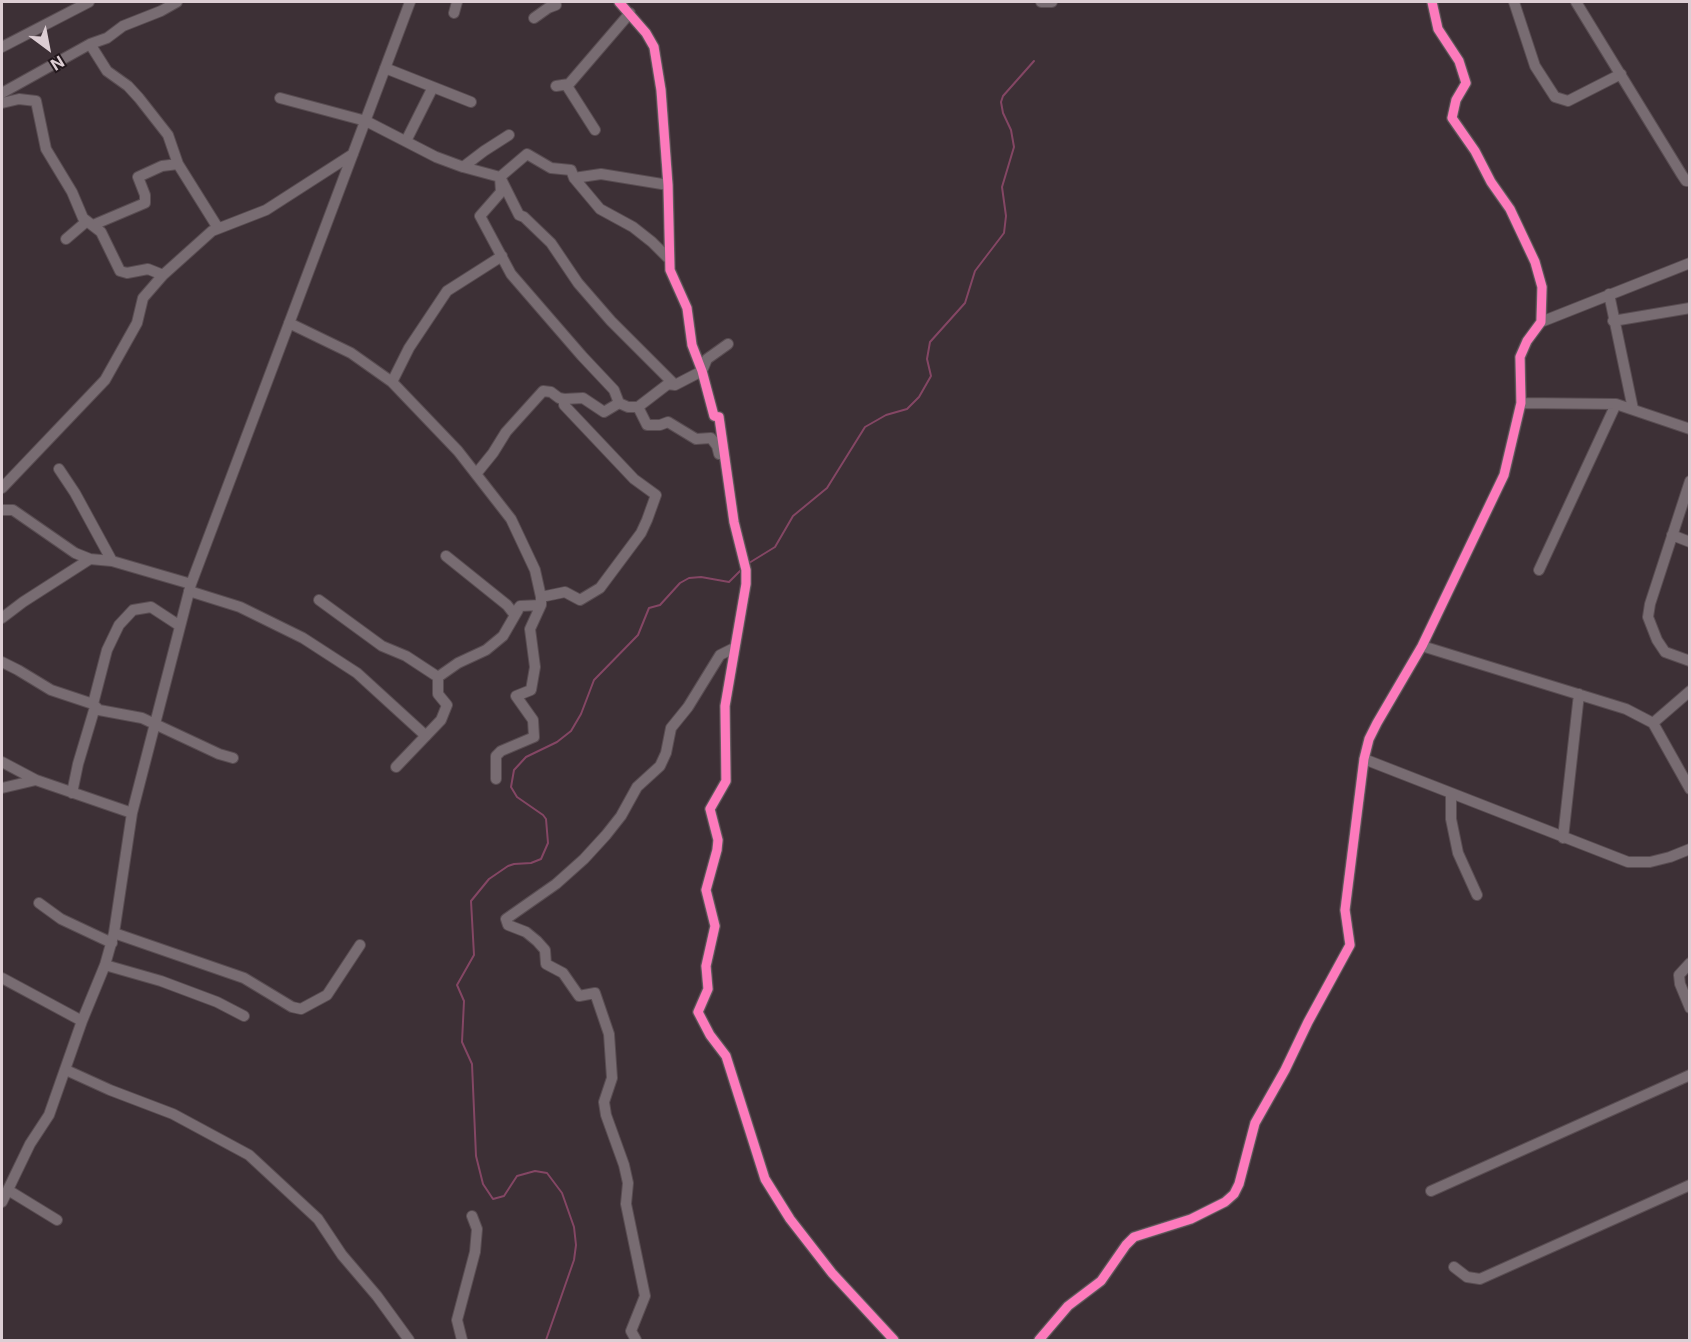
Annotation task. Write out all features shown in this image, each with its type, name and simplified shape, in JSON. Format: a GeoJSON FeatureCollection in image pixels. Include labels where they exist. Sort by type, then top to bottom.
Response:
{"type":"FeatureCollection","features":[{"type":"Feature","properties":{"kind":"street"},"geometry":{"type":"LineString","coordinates":[[2,46],[89,2]]}},
{"type":"Feature","properties":{"kind":"street"},"geometry":{"type":"LineString","coordinates":[[2,93],[90,44],[107,38],[123,26],[177,2]]}},
{"type":"Feature","properties":{"kind":"street"},"geometry":{"type":"LineString","coordinates":[[2,1203],[30,1144],[49,1115],[82,1021],[105,965],[113,938],[132,813],[190,587],[410,2]]}},
{"type":"Feature","properties":{"kind":"street"},"geometry":{"type":"LineString","coordinates":[[534,18],[555,5],[555,2]]}},
{"type":"Feature","properties":{"kind":"street"},"geometry":{"type":"LineString","coordinates":[[619,2],[646,33],[654,47],[661,90],[668,184],[670,270],[687,308],[692,345],[702,371],[714,416],[719,417],[734,522],[746,570],[746,584],[725,706],[726,781],[710,809],[718,840],[706,890],[715,926],[706,966],[708,989],[698,1012],[710,1035],[726,1056],[765,1179],[790,1219],[832,1273],[894,1341]]}},
{"type":"Feature","properties":{"kind":"street"},"geometry":{"type":"LineString","coordinates":[[1041,2],[1052,2]]}},
{"type":"Feature","properties":{"kind":"street"},"geometry":{"type":"LineString","coordinates":[[1432,2],[1438,29],[1460,61],[1466,83],[1456,100],[1452,118],[1510,209],[1531,253],[1542,287],[1541,322]]}},
{"type":"Feature","properties":{"kind":"street"},"geometry":{"type":"LineString","coordinates":[[1514,2],[1535,66],[1555,97],[1568,101],[1622,74]]}},
{"type":"Feature","properties":{"kind":"street"},"geometry":{"type":"LineString","coordinates":[[1576,2],[1682,175],[1689,182]]}},
{"type":"Feature","properties":{"kind":"street"},"geometry":{"type":"LineString","coordinates":[[595,130],[562,86],[630,13]]}},
{"type":"Feature","properties":{"kind":"street"},"geometry":{"type":"LineString","coordinates":[[90,44],[107,71],[128,86],[168,135],[178,164],[218,228]]}},
{"type":"Feature","properties":{"kind":"street"},"geometry":{"type":"LineString","coordinates":[[385,68],[471,102]]}},
{"type":"Feature","properties":{"kind":"street"},"geometry":{"type":"LineString","coordinates":[[406,141],[433,87]]}},
{"type":"Feature","properties":{"kind":"street"},"geometry":{"type":"LineString","coordinates":[[280,98],[366,122],[436,157],[500,177],[519,214],[551,243],[578,283],[611,321],[675,385]]}},
{"type":"Feature","properties":{"kind":"street"},"geometry":{"type":"LineString","coordinates":[[2,103],[19,99],[36,101],[46,149],[72,192],[83,218],[101,232],[120,270],[127,273],[148,269],[162,275]]}},
{"type":"Feature","properties":{"kind":"street"},"geometry":{"type":"LineString","coordinates":[[463,167],[509,135]]}},
{"type":"Feature","properties":{"kind":"street"},"geometry":{"type":"LineString","coordinates":[[2,488],[105,380],[137,323],[143,298],[162,275],[218,228],[266,210],[353,154]]}},
{"type":"Feature","properties":{"kind":"street"},"geometry":{"type":"LineString","coordinates":[[500,177],[527,154],[551,168],[571,170],[574,178],[600,209],[633,227],[669,259]]}},
{"type":"Feature","properties":{"kind":"street"},"geometry":{"type":"LineString","coordinates":[[66,239],[90,223],[145,203],[145,195],[138,177],[162,166],[178,164]]}},
{"type":"Feature","properties":{"kind":"street"},"geometry":{"type":"LineString","coordinates":[[574,178],[601,174],[668,184]]}},
{"type":"Feature","properties":{"kind":"street"},"geometry":{"type":"LineString","coordinates":[[500,177],[501,192],[480,216],[501,256],[511,274],[614,390],[619,403],[628,407],[638,407],[668,384],[675,385],[702,371],[707,359],[728,344]]}},
{"type":"Feature","properties":{"kind":"street"},"geometry":{"type":"LineString","coordinates":[[392,382],[409,348],[447,291],[501,256]]}},
{"type":"Feature","properties":{"kind":"street"},"geometry":{"type":"LineString","coordinates":[[1039,1341],[1068,1306],[1101,1281],[1134,1237],[1191,1219],[1225,1202],[1234,1194],[1239,1184],[1255,1123],[1350,945],[1345,909],[1364,759],[1369,739],[1422,646],[1504,475],[1521,403],[1520,357],[1527,341],[1541,322],[1689,263]]}},
{"type":"Feature","properties":{"kind":"street"},"geometry":{"type":"LineString","coordinates":[[1609,294],[1633,410]]}},
{"type":"Feature","properties":{"kind":"street"},"geometry":{"type":"LineString","coordinates":[[1613,321],[1689,308]]}},
{"type":"Feature","properties":{"kind":"street"},"geometry":{"type":"LineString","coordinates":[[289,324],[351,353],[392,382],[458,451],[512,519],[535,570],[541,601],[530,629],[535,667],[531,690],[516,696],[533,720],[534,737],[501,751],[496,756],[496,779]]}},
{"type":"Feature","properties":{"kind":"street"},"geometry":{"type":"LineString","coordinates":[[476,474],[506,432],[538,395],[546,390],[564,399],[583,398],[604,412],[619,403]]}},
{"type":"Feature","properties":{"kind":"street"},"geometry":{"type":"LineString","coordinates":[[446,555],[507,605],[514,614],[520,606],[565,592],[580,600],[600,588],[641,533],[656,495],[626,471],[564,405],[564,399]]}},
{"type":"Feature","properties":{"kind":"street"},"geometry":{"type":"LineString","coordinates":[[1521,403],[1616,404],[1689,429]]}},
{"type":"Feature","properties":{"kind":"street"},"geometry":{"type":"LineString","coordinates":[[1539,570],[1616,404]]}},
{"type":"Feature","properties":{"kind":"street"},"geometry":{"type":"LineString","coordinates":[[638,407],[647,425],[660,425],[668,422],[696,439],[711,438],[717,446],[721,466],[728,480]]}},
{"type":"Feature","properties":{"kind":"street"},"geometry":{"type":"LineString","coordinates":[[59,469],[75,493],[112,561]]}},
{"type":"Feature","properties":{"kind":"street"},"geometry":{"type":"LineString","coordinates":[[1689,481],[1650,604],[1648,617],[1657,640],[1665,652],[1689,661]]}},
{"type":"Feature","properties":{"kind":"street"},"geometry":{"type":"LineString","coordinates":[[2,510],[13,510],[75,553],[90,559],[112,561],[190,587],[240,607],[303,638],[357,673],[426,736]]}},
{"type":"Feature","properties":{"kind":"street"},"geometry":{"type":"LineString","coordinates":[[1672,535],[1689,542]]}},
{"type":"Feature","properties":{"kind":"street"},"geometry":{"type":"LineString","coordinates":[[2,618],[22,602],[90,559]]}},
{"type":"Feature","properties":{"kind":"street"},"geometry":{"type":"LineString","coordinates":[[319,600],[382,646],[406,656],[438,677]]}},
{"type":"Feature","properties":{"kind":"street"},"geometry":{"type":"LineString","coordinates":[[438,677],[458,663],[486,650],[503,636],[520,606]]}},
{"type":"Feature","properties":{"kind":"street"},"geometry":{"type":"LineString","coordinates":[[72,793],[107,650],[119,625],[133,610],[151,607],[180,626]]}},
{"type":"Feature","properties":{"kind":"street"},"geometry":{"type":"LineString","coordinates":[[1422,646],[1626,709],[1653,723],[1689,789]]}},
{"type":"Feature","properties":{"kind":"street"},"geometry":{"type":"LineString","coordinates":[[636,1341],[631,1331],[645,1296],[626,1204],[628,1183],[604,1102],[612,1078],[609,1034],[595,993],[579,996],[563,973],[546,964],[545,950],[537,941],[526,932],[508,926],[506,919],[556,884],[606,835],[621,816],[638,787],[660,766],[666,753],[671,728],[688,707],[720,655],[734,648]]}},
{"type":"Feature","properties":{"kind":"street"},"geometry":{"type":"LineString","coordinates":[[2,662],[51,690],[94,705],[99,710],[142,718],[219,754],[233,758]]}},
{"type":"Feature","properties":{"kind":"street"},"geometry":{"type":"LineString","coordinates":[[396,767],[441,720],[447,705],[438,694],[438,677]]}},
{"type":"Feature","properties":{"kind":"street"},"geometry":{"type":"LineString","coordinates":[[1653,723],[1689,690]]}},
{"type":"Feature","properties":{"kind":"street"},"geometry":{"type":"LineString","coordinates":[[1563,838],[1580,694]]}},
{"type":"Feature","properties":{"kind":"street"},"geometry":{"type":"LineString","coordinates":[[1364,759],[1628,862],[1650,862],[1689,849]]}},
{"type":"Feature","properties":{"kind":"street"},"geometry":{"type":"LineString","coordinates":[[2,762],[36,780],[132,813]]}},
{"type":"Feature","properties":{"kind":"street"},"geometry":{"type":"LineString","coordinates":[[2,788],[36,780]]}},
{"type":"Feature","properties":{"kind":"street"},"geometry":{"type":"LineString","coordinates":[[1451,794],[1451,819],[1458,853],[1478,895]]}},
{"type":"Feature","properties":{"kind":"street"},"geometry":{"type":"LineString","coordinates":[[39,903],[61,919],[113,938],[169,949],[244,978],[292,1007],[301,1009],[327,995],[360,945]]}},
{"type":"Feature","properties":{"kind":"street"},"geometry":{"type":"LineString","coordinates":[[1689,963],[1679,975],[1680,984],[1689,1006]]}},
{"type":"Feature","properties":{"kind":"street"},"geometry":{"type":"LineString","coordinates":[[105,965],[161,981],[217,1002],[244,1016]]}},
{"type":"Feature","properties":{"kind":"street"},"geometry":{"type":"LineString","coordinates":[[2,978],[82,1021]]}},
{"type":"Feature","properties":{"kind":"street"},"geometry":{"type":"LineString","coordinates":[[66,1070],[110,1090],[174,1114],[249,1155],[318,1219],[342,1255],[377,1296],[409,1341]]}},
{"type":"Feature","properties":{"kind":"street"},"geometry":{"type":"LineString","coordinates":[[1431,1191],[1689,1075]]}},
{"type":"Feature","properties":{"kind":"street"},"geometry":{"type":"LineString","coordinates":[[1454,1267],[1467,1277],[1480,1279],[1689,1187]]}},
{"type":"Feature","properties":{"kind":"street"},"geometry":{"type":"LineString","coordinates":[[8,1190],[57,1220]]}},
{"type":"Feature","properties":{"kind":"street"},"geometry":{"type":"LineString","coordinates":[[462,1341],[457,1320],[476,1252],[477,1229],[472,1216]]}},
{"type":"Feature","properties":{"kind":"waterway"},"geometry":{"type":"LineString","coordinates":[[749,563],[775,547],[793,516],[827,488],[865,427],[886,415],[907,409],[919,397],[931,376],[927,359],[930,342],[965,303],[975,271],[1004,233],[1006,216],[1002,187],[1014,147],[1011,130],[1003,113],[1001,102],[1003,96],[1034,61]]}},
{"type":"Feature","properties":{"kind":"waterway"},"geometry":{"type":"LineString","coordinates":[[546,1340],[574,1260],[576,1245],[574,1227],[562,1193],[547,1173],[535,1171],[517,1176],[504,1196],[493,1199],[483,1184],[476,1156],[472,1064],[462,1042],[464,1001],[457,985],[474,955],[471,901],[489,879],[508,866],[531,863],[541,859],[548,843],[546,819],[517,797],[511,787],[514,770],[526,757],[557,742],[571,731],[581,714],[594,680],[638,635],[649,608],[660,605],[680,583],[689,578],[701,577],[729,582],[742,569]]}},
{"type":"Feature","properties":{"kind":"cycle path"},"geometry":{"type":"LineString","coordinates":[[619,2],[646,33],[654,47],[661,90],[668,185],[670,270],[687,308],[692,345],[702,371],[714,416],[719,417],[734,522],[746,570],[746,584],[725,706],[726,781],[710,809],[718,840],[706,890],[715,926],[706,966],[708,989],[698,1012],[710,1035],[726,1056],[765,1179],[790,1219],[832,1273],[894,1340]]}},
{"type":"Feature","properties":{"kind":"cycle path"},"geometry":{"type":"LineString","coordinates":[[1039,1340],[1068,1306],[1101,1281],[1134,1237],[1191,1219],[1225,1202],[1234,1194],[1239,1184],[1255,1123],[1350,945],[1345,910],[1364,759],[1369,739],[1422,646],[1504,475],[1521,403],[1520,357],[1527,341],[1541,322],[1542,287],[1535,262],[1510,209],[1452,118],[1456,100],[1466,83],[1459,61],[1438,29],[1432,2]]}}]}
